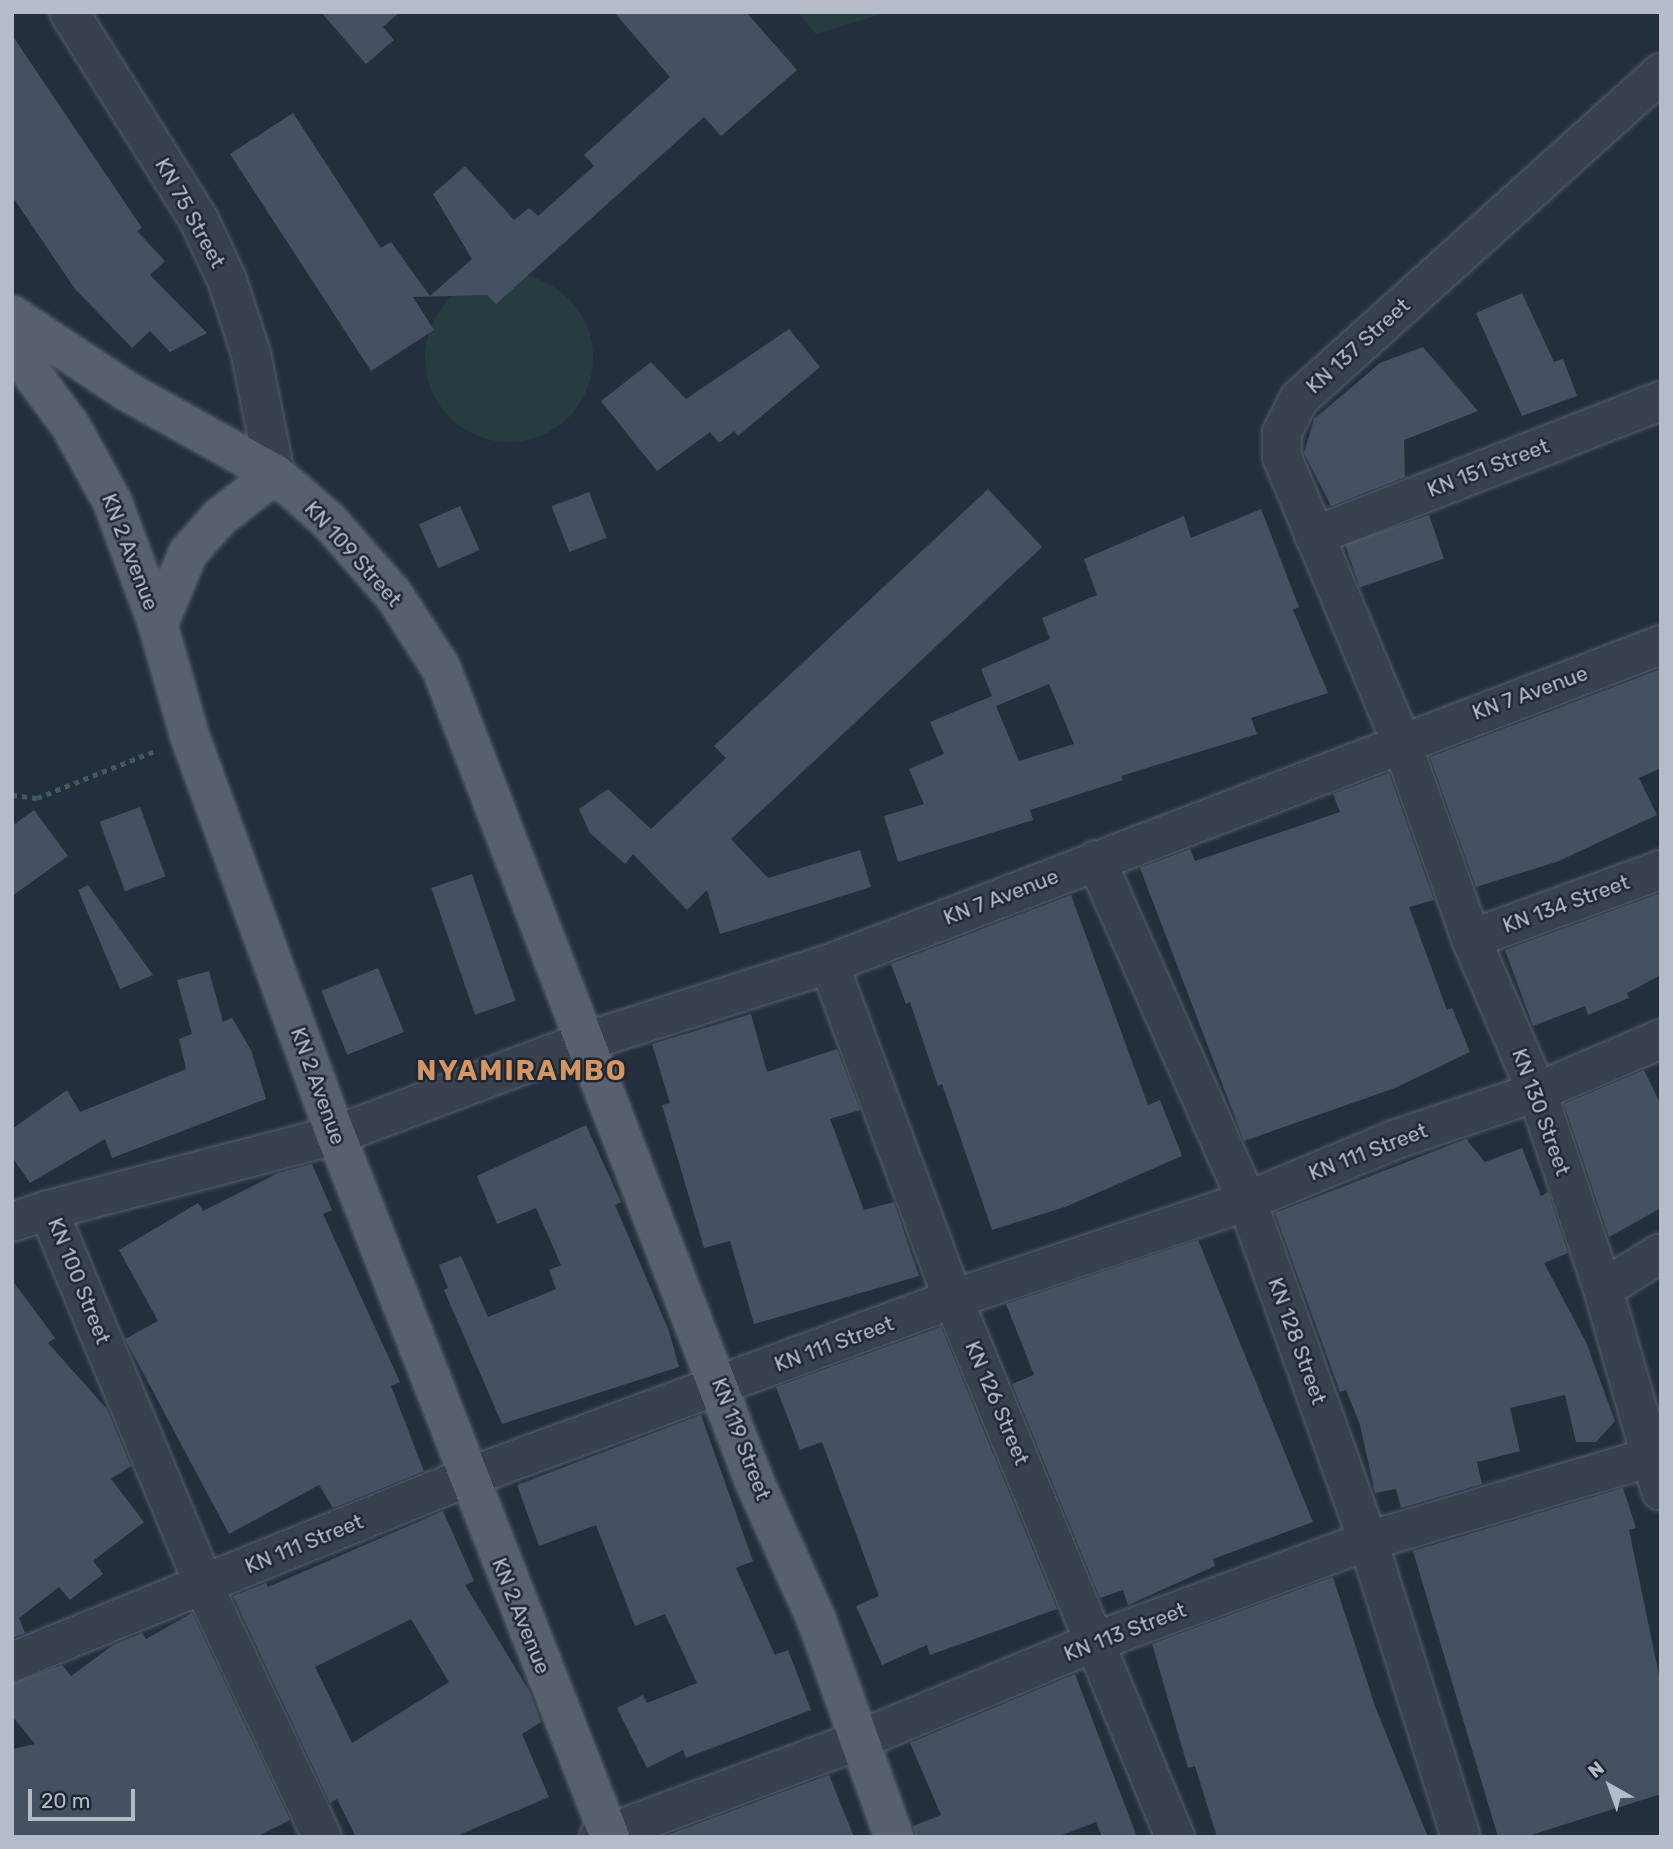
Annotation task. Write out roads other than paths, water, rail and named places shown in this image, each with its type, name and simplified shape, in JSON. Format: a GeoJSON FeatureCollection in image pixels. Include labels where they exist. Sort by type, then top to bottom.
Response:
{"type":"FeatureCollection","features":[{"type":"Feature","properties":{"kind":"main road","name":"KN 109 Street"},"geometry":{"type":"LineString","coordinates":[[12,315],[128,393],[275,474],[329,521],[393,594],[441,668],[584,1042]]}},
{"type":"Feature","properties":{"kind":"main road","name":"KN 2 Avenue"},"geometry":{"type":"LineString","coordinates":[[12,346],[70,425],[112,500],[158,625],[190,737],[335,1135],[606,1836]]}},
{"type":"Feature","properties":{"kind":"main road"},"geometry":{"type":"LineString","coordinates":[[158,625],[188,553],[219,517],[275,474]]}},
{"type":"Feature","properties":{"kind":"main road","name":"KN 119 Street"},"geometry":{"type":"LineString","coordinates":[[584,1042],[721,1386],[755,1483],[817,1621],[857,1741],[894,1837]]}},
{"type":"Feature","properties":{"kind":"street","name":"KN 75 Street"},"geometry":{"type":"LineString","coordinates":[[69,12],[199,220],[227,280],[251,354],[275,474]]}},
{"type":"Feature","properties":{"kind":"street","name":"KN 137 Street"},"geometry":{"type":"LineString","coordinates":[[1401,741],[1282,457],[1282,433],[1299,400],[1661,73]]}},
{"type":"Feature","properties":{"kind":"street","name":"KN 151 Street"},"geometry":{"type":"LineString","coordinates":[[1314,536],[1661,401]]}},
{"type":"Feature","properties":{"kind":"street","name":"KN 7 Avenue"},"geometry":{"type":"LineString","coordinates":[[335,1135],[584,1042],[829,964],[1401,741],[1661,645]]}},
{"type":"Feature","properties":{"kind":"street","name":"KN 130 Street"},"geometry":{"type":"LineString","coordinates":[[1401,741],[1471,939],[1537,1092],[1654,1452]]}},
{"type":"Feature","properties":{"kind":"street","name":"KN 128 Street"},"geometry":{"type":"LineString","coordinates":[[1096,860],[1247,1201],[1368,1541],[1461,1837]]}},
{"type":"Feature","properties":{"kind":"street","name":"KN 134 Street"},"geometry":{"type":"LineString","coordinates":[[1471,939],[1661,870]]}},
{"type":"Feature","properties":{"kind":"street","name":"KN 126 Street"},"geometry":{"type":"LineString","coordinates":[[829,964],[953,1299],[1097,1641],[1175,1837]]}},
{"type":"Feature","properties":{"kind":"street","name":"KN 111 Street"},"geometry":{"type":"LineString","coordinates":[[12,1662],[466,1478],[953,1299],[1247,1201],[1394,1140],[1537,1092],[1661,1039]]}},
{"type":"Feature","properties":{"kind":"street","name":"KN 100 Street"},"geometry":{"type":"LineString","coordinates":[[322,1837],[205,1584],[48,1210],[335,1135]]}},
{"type":"Feature","properties":{"kind":"street"},"geometry":{"type":"LineString","coordinates":[[12,1222],[48,1210]]}},
{"type":"Feature","properties":{"kind":"street"},"geometry":{"type":"LineString","coordinates":[[1603,1289],[1661,1253]]}},
{"type":"Feature","properties":{"kind":"street","name":"KN 113 Street"},"geometry":{"type":"LineString","coordinates":[[606,1836],[857,1741],[1097,1641],[1368,1541],[1654,1452]]}},
{"type":"Feature","properties":{"kind":"district","name":"NYAMIRAMBO"},"geometry":{"type":"Point","coordinates":[522,1071]}}]}
